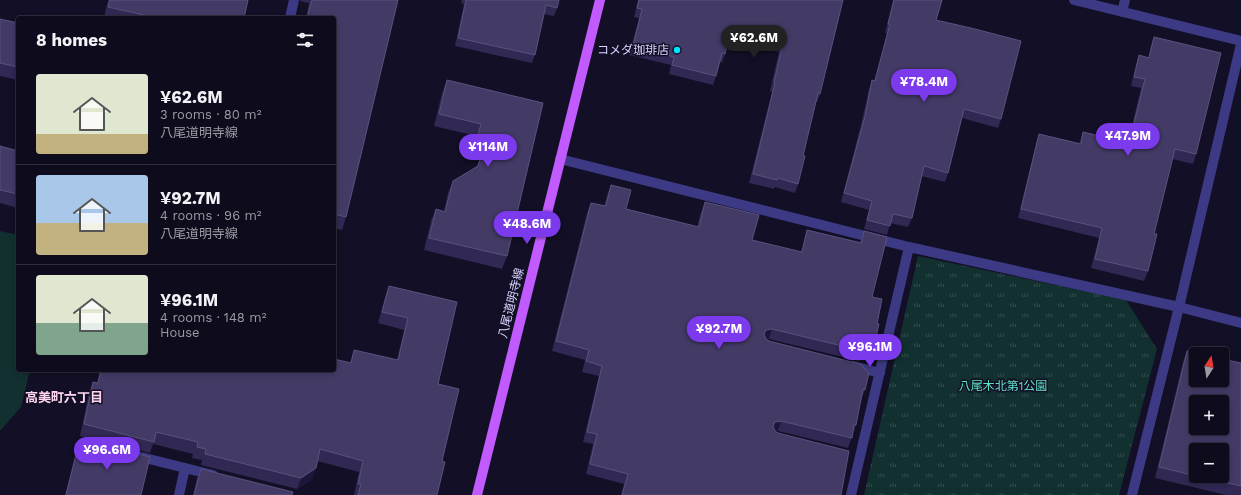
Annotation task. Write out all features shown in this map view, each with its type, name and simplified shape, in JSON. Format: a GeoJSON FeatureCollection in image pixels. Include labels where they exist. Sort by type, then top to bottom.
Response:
{"type":"FeatureCollection","features":[{"type":"Feature","properties":{"kind":"main road","name":"八尾道明寺線"},"geometry":{"type":"LineString","coordinates":[[477,495],[600,0]]}},
{"type":"Feature","properties":{"kind":"street"},"geometry":{"type":"LineString","coordinates":[[290,16],[294,0]]}},
{"type":"Feature","properties":{"kind":"street"},"geometry":{"type":"LineString","coordinates":[[1074,0],[1241,42],[1179,307],[1132,495]]}},
{"type":"Feature","properties":{"kind":"street"},"geometry":{"type":"LineString","coordinates":[[1122,12],[1125,0]]}},
{"type":"Feature","properties":{"kind":"street"},"geometry":{"type":"LineString","coordinates":[[560,158],[910,247],[1179,307],[1241,323]]}},
{"type":"Feature","properties":{"kind":"street"},"geometry":{"type":"LineString","coordinates":[[851,495],[856,457],[880,373],[910,247]]}},
{"type":"Feature","properties":{"kind":"street"},"geometry":{"type":"LineString","coordinates":[[842,364],[880,373]]}},
{"type":"Feature","properties":{"kind":"street"},"geometry":{"type":"LineString","coordinates":[[124,453],[222,477]]}},
{"type":"Feature","properties":{"kind":"street"},"geometry":{"type":"LineString","coordinates":[[179,495],[185,468]]}},
{"type":"Feature","properties":{"kind":"green space"},"geometry":{"type":"Polygon","coordinates":[[[0,231],[16,235],[16,372],[30,372],[21,407],[0,431],[0,231]]]}},
{"type":"Feature","properties":{"kind":"green space","name":"八尾木北第1公園"},"geometry":{"type":"Polygon","coordinates":[[[918,256],[1126,300],[1157,349],[1119,495],[864,495],[918,256]]]}},
{"type":"Feature","properties":{"kind":"building"},"geometry":{"type":"Polygon","coordinates":[[[110,0],[248,0],[244,16],[148,16],[108,7],[110,0]]]}},
{"type":"Feature","properties":{"kind":"building"},"geometry":{"type":"Polygon","coordinates":[[[312,0],[398,0],[346,217],[336,214],[336,16],[308,16],[312,0]]]}},
{"type":"Feature","properties":{"kind":"building"},"geometry":{"type":"Polygon","coordinates":[[[466,0],[559,0],[557,8],[546,5],[535,55],[458,38],[466,0]]]}},
{"type":"Feature","properties":{"kind":"building"},"geometry":{"type":"Polygon","coordinates":[[[639,0],[843,0],[820,94],[818,93],[798,184],[778,178],[777,180],[753,174],[783,43],[731,30],[725,54],[722,53],[716,76],[672,65],[674,57],[633,46],[642,9],[637,8],[639,0]]]}},
{"type":"Feature","properties":{"kind":"building"},"geometry":{"type":"Polygon","coordinates":[[[894,0],[942,0],[936,20],[1021,41],[1001,119],[964,109],[948,173],[924,166],[912,218],[893,214],[890,226],[867,220],[872,201],[844,193],[865,116],[872,80],[875,81],[890,24],[888,24],[894,0]]]}},
{"type":"Feature","properties":{"kind":"building"},"geometry":{"type":"Polygon","coordinates":[[[0,19],[16,23],[16,67],[0,63],[0,19]]]}},
{"type":"Feature","properties":{"kind":"building"},"geometry":{"type":"Polygon","coordinates":[[[1154,37],[1221,53],[1196,154],[1175,149],[1154,234],[1157,234],[1148,271],[1095,259],[1102,228],[1021,209],[1039,134],[1081,144],[1083,132],[1129,143],[1145,79],[1134,77],[1139,55],[1149,58],[1154,37]]]}},
{"type":"Feature","properties":{"kind":"building"},"geometry":{"type":"Polygon","coordinates":[[[447,80],[543,103],[507,256],[429,238],[436,209],[445,212],[453,181],[478,166],[484,145],[477,138],[481,124],[439,114],[447,80]]]}},
{"type":"Feature","properties":{"kind":"building"},"geometry":{"type":"Polygon","coordinates":[[[0,146],[16,150],[16,194],[0,190],[0,146]]]}},
{"type":"Feature","properties":{"kind":"building"},"geometry":{"type":"Polygon","coordinates":[[[611,185],[631,190],[626,209],[699,227],[705,202],[759,215],[752,240],[802,252],[807,230],[861,243],[864,231],[887,237],[872,297],[882,299],[877,324],[879,324],[876,337],[863,351],[772,329],[766,330],[764,334],[766,339],[769,341],[860,364],[869,373],[865,390],[863,389],[852,438],[781,421],[775,422],[773,426],[775,431],[778,433],[849,451],[841,495],[622,495],[628,474],[590,464],[597,434],[587,432],[602,366],[586,361],[589,350],[556,341],[591,203],[606,206],[611,185]]]}},
{"type":"Feature","properties":{"kind":"building"},"geometry":{"type":"Polygon","coordinates":[[[389,286],[457,302],[438,384],[459,389],[442,461],[445,462],[437,495],[358,495],[361,484],[358,484],[363,461],[320,449],[316,468],[301,478],[205,454],[206,449],[197,447],[198,442],[156,432],[154,442],[84,424],[93,382],[98,383],[101,372],[336,372],[336,359],[351,363],[354,350],[398,360],[408,318],[382,312],[389,286]]]}},
{"type":"Feature","properties":{"kind":"building"},"geometry":{"type":"Polygon","coordinates":[[[1187,351],[1189,351],[1189,387],[1229,387],[1229,360],[1241,363],[1241,486],[1228,483],[1229,443],[1189,443],[1189,474],[1159,467],[1187,351]]]}},
{"type":"Feature","properties":{"kind":"building"},"geometry":{"type":"Polygon","coordinates":[[[80,439],[150,457],[141,495],[66,495],[80,439]]]}},
{"type":"Feature","properties":{"kind":"building"},"geometry":{"type":"Polygon","coordinates":[[[201,469],[293,492],[292,495],[194,495],[201,469]]]}},
{"type":"Feature","properties":{"kind":"place","name":"コメダ珈琲店"},"geometry":{"type":"Point","coordinates":[677,50]}},
{"type":"Feature","properties":{"kind":"district","name":"高美町六丁目"},"geometry":{"type":"Point","coordinates":[64,397]}}]}
